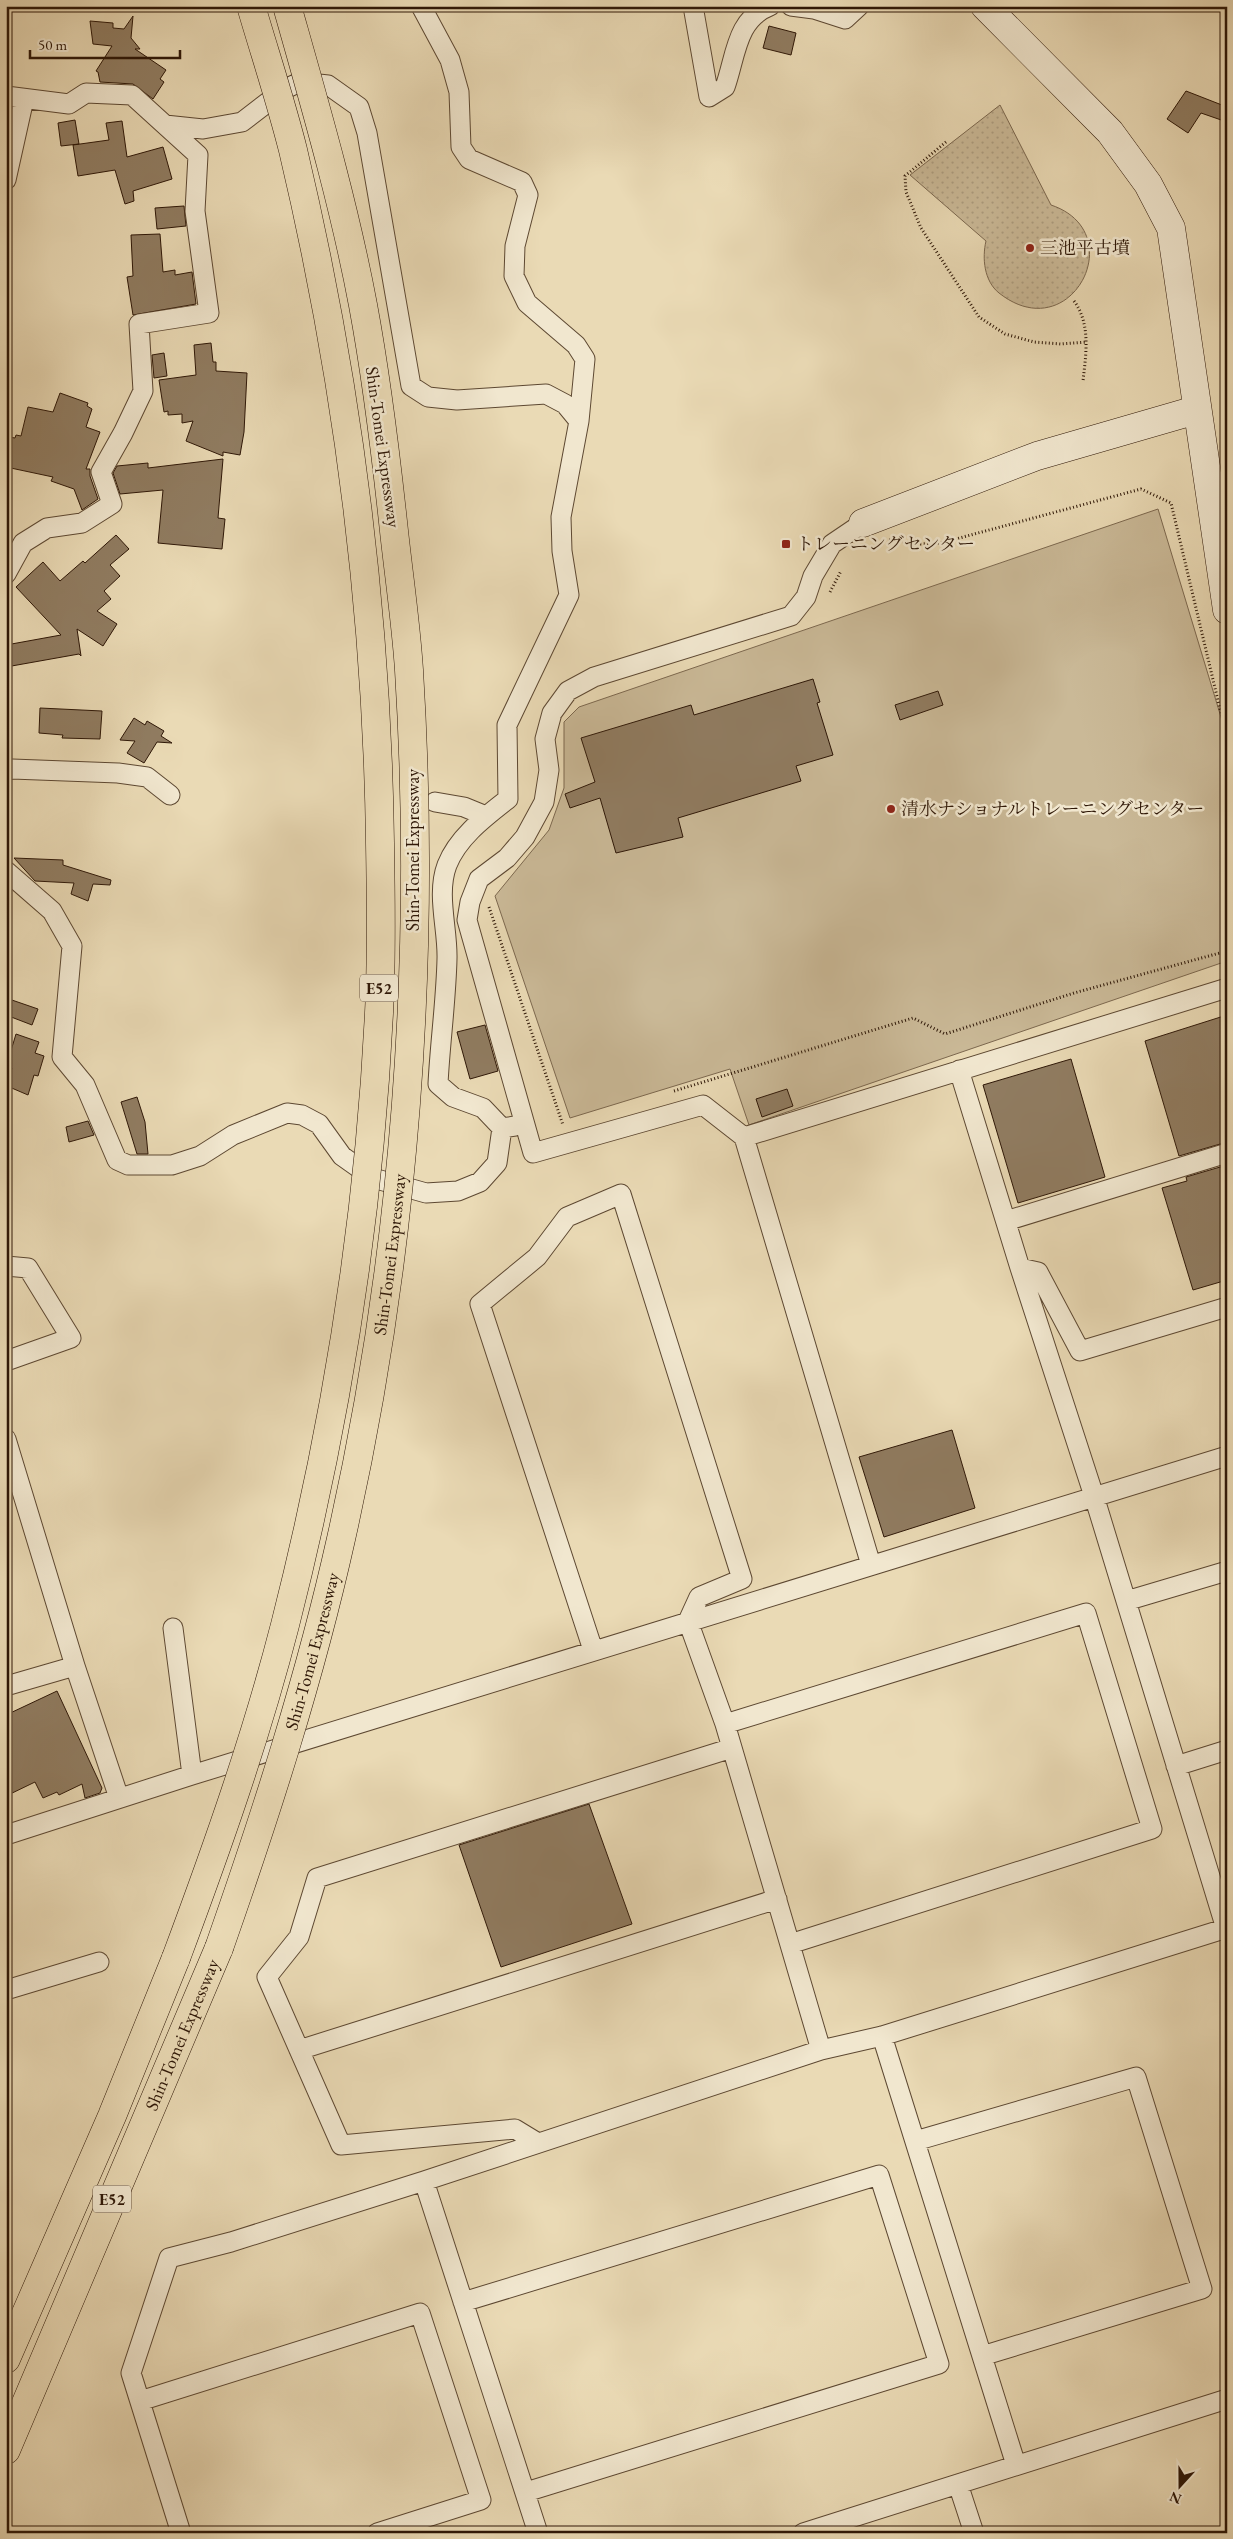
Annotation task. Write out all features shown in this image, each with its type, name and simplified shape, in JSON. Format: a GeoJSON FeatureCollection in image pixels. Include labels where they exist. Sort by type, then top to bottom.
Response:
{"type":"FeatureCollection","features":[{"type":"Feature","properties":{"kind":"highway","name":"Shin-Tomei Expressway"},"geometry":{"type":"LineString","coordinates":[[6,2360],[112,2116],[176,1958],[212,1861],[259,1720],[285,1626],[339,1376],[364,1201],[379,1013],[381,901],[378,744],[370,614],[352,458],[327,309],[292,147],[251,6]]}},
{"type":"Feature","properties":{"kind":"highway","name":"Shin-Tomei Expressway"},"geometry":{"type":"LineString","coordinates":[[6,2450],[219,1948],[272,1792],[341,1539],[373,1382],[396,1212],[413,1016],[416,852],[409,667],[386,453],[363,304],[327,148],[287,6]]}},
{"type":"Feature","properties":{"kind":"street"},"geometry":{"type":"LineString","coordinates":[[421,6],[450,60],[459,92],[460,147],[469,159],[522,182],[528,196],[515,246],[514,276],[527,303],[576,345],[584,359],[579,421],[561,517],[562,551],[569,595],[507,725],[508,799],[486,816],[465,837],[447,865],[443,893],[447,958],[438,1084],[453,1097],[483,1108],[502,1128]]}},
{"type":"Feature","properties":{"kind":"street"},"geometry":{"type":"LineString","coordinates":[[693,6],[709,97],[725,87],[741,31],[757,11],[770,6]]}},
{"type":"Feature","properties":{"kind":"street"},"geometry":{"type":"LineString","coordinates":[[791,6],[845,19],[859,6]]}},
{"type":"Feature","properties":{"kind":"street"},"geometry":{"type":"LineString","coordinates":[[985,6],[1110,132],[1148,184],[1172,228],[1196,410],[1227,610]]}},
{"type":"Feature","properties":{"kind":"street"},"geometry":{"type":"LineString","coordinates":[[165,125],[203,129],[242,122],[285,89],[300,82],[328,85],[359,107],[367,133],[411,386],[428,397],[457,400],[546,394],[565,404],[579,421]]}},
{"type":"Feature","properties":{"kind":"street"},"geometry":{"type":"LineString","coordinates":[[6,180],[15,98],[69,104],[86,93],[132,95],[198,155],[195,211],[209,312],[139,324],[144,391],[101,472],[112,504],[82,523],[47,528],[23,543],[6,574]]}},
{"type":"Feature","properties":{"kind":"street"},"geometry":{"type":"LineString","coordinates":[[871,1565],[744,1137],[702,1106],[533,1153],[467,920],[470,902],[479,879],[507,858],[526,837],[544,802],[548,770],[545,739],[552,713],[568,691],[594,677],[791,616],[806,597],[813,576],[832,544],[863,523],[1037,456],[1196,410]]}},
{"type":"Feature","properties":{"kind":"street"},"geometry":{"type":"LineString","coordinates":[[6,771],[12,769],[118,773],[147,777],[170,795]]}},
{"type":"Feature","properties":{"kind":"street"},"geometry":{"type":"LineString","coordinates":[[435,802],[464,807],[486,816]]}},
{"type":"Feature","properties":{"kind":"street"},"geometry":{"type":"LineString","coordinates":[[6,871],[52,911],[72,946],[62,1058],[85,1085],[117,1160],[128,1165],[172,1165],[200,1156],[233,1135],[287,1113],[302,1115],[319,1124],[342,1156],[373,1178],[426,1193],[458,1191],[480,1182],[497,1163],[502,1128]]}},
{"type":"Feature","properties":{"kind":"street"},"geometry":{"type":"LineString","coordinates":[[744,1137],[1227,988]]}},
{"type":"Feature","properties":{"kind":"street"},"geometry":{"type":"LineString","coordinates":[[181,2533],[131,2373],[169,2258],[231,2242],[424,2181],[821,2050],[882,2036],[1226,1930],[1094,1496],[1020,1268],[959,1070]]}},
{"type":"Feature","properties":{"kind":"street"},"geometry":{"type":"LineString","coordinates":[[502,1128],[524,1124]]}},
{"type":"Feature","properties":{"kind":"street"},"geometry":{"type":"LineString","coordinates":[[1006,1222],[1227,1153]]}},
{"type":"Feature","properties":{"kind":"street"},"geometry":{"type":"LineString","coordinates":[[593,1650],[480,1304],[537,1257],[566,1217],[621,1194],[742,1579],[699,1596],[688,1621],[725,1724],[821,2050]]}},
{"type":"Feature","properties":{"kind":"street"},"geometry":{"type":"LineString","coordinates":[[6,1266],[28,1268],[71,1338],[6,1361]]}},
{"type":"Feature","properties":{"kind":"street"},"geometry":{"type":"LineString","coordinates":[[1020,1268],[1038,1272],[1080,1351],[1227,1307]]}},
{"type":"Feature","properties":{"kind":"street"},"geometry":{"type":"LineString","coordinates":[[6,1439],[75,1666],[119,1798]]}},
{"type":"Feature","properties":{"kind":"street"},"geometry":{"type":"LineString","coordinates":[[6,1835],[593,1650],[1227,1456]]}},
{"type":"Feature","properties":{"kind":"street"},"geometry":{"type":"LineString","coordinates":[[1126,1601],[1227,1571]]}},
{"type":"Feature","properties":{"kind":"street"},"geometry":{"type":"LineString","coordinates":[[725,1724],[1086,1613],[1152,1829],[790,1944]]}},
{"type":"Feature","properties":{"kind":"street"},"geometry":{"type":"LineString","coordinates":[[173,1628],[192,1775]]}},
{"type":"Feature","properties":{"kind":"street"},"geometry":{"type":"LineString","coordinates":[[6,1686],[75,1666]]}},
{"type":"Feature","properties":{"kind":"street"},"geometry":{"type":"LineString","coordinates":[[538,2143],[515,2130],[341,2144],[266,1977],[299,1937],[317,1878],[732,1748]]}},
{"type":"Feature","properties":{"kind":"street"},"geometry":{"type":"LineString","coordinates":[[1176,1766],[1227,1750]]}},
{"type":"Feature","properties":{"kind":"street"},"geometry":{"type":"LineString","coordinates":[[299,2050],[777,1899]]}},
{"type":"Feature","properties":{"kind":"street"},"geometry":{"type":"LineString","coordinates":[[6,1990],[99,1962]]}},
{"type":"Feature","properties":{"kind":"street"},"geometry":{"type":"LineString","coordinates":[[882,2036],[1016,2465]]}},
{"type":"Feature","properties":{"kind":"street"},"geometry":{"type":"LineString","coordinates":[[915,2141],[1136,2076],[1202,2290],[982,2356]]}},
{"type":"Feature","properties":{"kind":"street"},"geometry":{"type":"LineString","coordinates":[[463,2302],[879,2175],[939,2364],[526,2492]]}},
{"type":"Feature","properties":{"kind":"street"},"geometry":{"type":"LineString","coordinates":[[424,2181],[538,2533]]}},
{"type":"Feature","properties":{"kind":"street"},"geometry":{"type":"LineString","coordinates":[[140,2400],[420,2313],[481,2500],[377,2533]]}},
{"type":"Feature","properties":{"kind":"street"},"geometry":{"type":"LineString","coordinates":[[803,2533],[1227,2399]]}},
{"type":"Feature","properties":{"kind":"street"},"geometry":{"type":"LineString","coordinates":[[958,2484],[974,2533]]}},
{"type":"Feature","properties":{"kind":"path"},"geometry":{"type":"LineString","coordinates":[[946,142],[904,176],[906,192],[921,228],[979,317],[1005,334],[1034,342],[1061,344],[1087,342]]}},
{"type":"Feature","properties":{"kind":"path"},"geometry":{"type":"LineString","coordinates":[[1074,301],[1081,310],[1087,342],[1083,381]]}},
{"type":"Feature","properties":{"kind":"path"},"geometry":{"type":"LineString","coordinates":[[884,542],[892,539],[921,544],[940,543],[1141,489],[1171,503],[1220,709],[1227,726]]}},
{"type":"Feature","properties":{"kind":"path"},"geometry":{"type":"LineString","coordinates":[[828,594],[842,570]]}},
{"type":"Feature","properties":{"kind":"path"},"geometry":{"type":"LineString","coordinates":[[487,900],[562,1125],[572,1122]]}},
{"type":"Feature","properties":{"kind":"path"},"geometry":{"type":"LineString","coordinates":[[666,1093],[913,1018],[945,1034],[1074,993],[1227,951]]}},
{"type":"Feature","properties":{"kind":"shaded area"},"geometry":{"type":"Polygon","coordinates":[[[1000,105],[1051,205],[1075,219],[1087,238],[1089,260],[1082,280],[1068,297],[1049,307],[1025,307],[999,293],[990,282],[985,269],[986,241],[910,175],[1000,105]]]}},
{"type":"Feature","properties":{"kind":"shaded area","name":"清水ナショナルトレーニングセンター"},"geometry":{"type":"Polygon","coordinates":[[[1158,509],[1227,737],[1227,961],[749,1125],[730,1069],[570,1118],[495,896],[549,830],[564,788],[564,722],[579,707],[1158,509]]]}},
{"type":"Feature","properties":{"kind":"building"},"geometry":{"type":"Polygon","coordinates":[[[133,16],[131,38],[140,49],[135,49],[166,70],[160,79],[164,82],[153,99],[133,84],[100,82],[98,72],[96,71],[112,46],[93,44],[90,21],[113,23],[113,28],[124,29],[133,16]]]}},
{"type":"Feature","properties":{"kind":"building"},"geometry":{"type":"Polygon","coordinates":[[[769,26],[796,33],[791,55],[763,48],[769,26]]]}},
{"type":"Feature","properties":{"kind":"building"},"geometry":{"type":"Polygon","coordinates":[[[1186,91],[1227,107],[1227,122],[1201,113],[1188,133],[1167,119],[1186,91]]]}},
{"type":"Feature","properties":{"kind":"building"},"geometry":{"type":"Polygon","coordinates":[[[75,120],[79,144],[61,146],[58,123],[75,120]]]}},
{"type":"Feature","properties":{"kind":"building"},"geometry":{"type":"Polygon","coordinates":[[[122,121],[127,157],[163,147],[172,179],[133,191],[134,201],[125,204],[115,170],[78,176],[73,145],[109,140],[106,123],[122,121]]]}},
{"type":"Feature","properties":{"kind":"building"},"geometry":{"type":"Polygon","coordinates":[[[184,206],[186,226],[157,229],[155,208],[184,206]]]}},
{"type":"Feature","properties":{"kind":"building"},"geometry":{"type":"Polygon","coordinates":[[[160,234],[163,272],[175,270],[175,275],[192,272],[196,304],[133,315],[127,277],[133,276],[131,235],[160,234]]]}},
{"type":"Feature","properties":{"kind":"building"},"geometry":{"type":"Polygon","coordinates":[[[211,343],[213,362],[216,362],[216,371],[247,373],[244,432],[240,455],[223,452],[223,456],[186,441],[193,421],[182,423],[182,414],[168,415],[168,411],[164,412],[159,380],[196,375],[194,345],[211,343]]]}},
{"type":"Feature","properties":{"kind":"building"},"geometry":{"type":"Polygon","coordinates":[[[164,353],[167,376],[154,378],[152,355],[164,353]]]}},
{"type":"Feature","properties":{"kind":"building"},"geometry":{"type":"Polygon","coordinates":[[[60,393],[88,403],[87,406],[92,409],[86,427],[100,432],[86,469],[90,469],[90,476],[98,499],[82,510],[74,489],[51,481],[53,477],[6,467],[9,437],[21,436],[28,407],[53,412],[60,393]]]}},
{"type":"Feature","properties":{"kind":"building"},"geometry":{"type":"Polygon","coordinates":[[[223,459],[218,518],[225,519],[222,549],[158,543],[163,490],[120,494],[113,473],[117,466],[148,463],[148,468],[223,459]]]}},
{"type":"Feature","properties":{"kind":"building"},"geometry":{"type":"Polygon","coordinates":[[[116,535],[129,549],[110,565],[120,576],[104,591],[111,599],[97,611],[117,624],[103,646],[77,629],[81,656],[79,654],[6,667],[6,645],[61,635],[16,587],[43,562],[60,581],[83,561],[85,563],[116,535]]]}},
{"type":"Feature","properties":{"kind":"building"},"geometry":{"type":"Polygon","coordinates":[[[813,679],[820,702],[817,703],[833,755],[796,766],[801,781],[678,818],[683,837],[616,853],[600,798],[570,808],[565,794],[595,782],[581,738],[691,705],[694,715],[813,679]]]}},
{"type":"Feature","properties":{"kind":"building"},"geometry":{"type":"Polygon","coordinates":[[[938,691],[943,705],[900,720],[895,705],[938,691]]]}},
{"type":"Feature","properties":{"kind":"building"},"geometry":{"type":"Polygon","coordinates":[[[40,708],[102,711],[100,739],[62,738],[63,735],[39,733],[40,708]]]}},
{"type":"Feature","properties":{"kind":"building"},"geometry":{"type":"Polygon","coordinates":[[[134,718],[145,725],[147,721],[164,731],[161,736],[172,743],[157,742],[144,763],[127,753],[135,741],[120,740],[134,718]]]}},
{"type":"Feature","properties":{"kind":"building"},"geometry":{"type":"Polygon","coordinates":[[[14,858],[63,860],[63,865],[111,880],[110,885],[93,884],[88,901],[71,894],[74,883],[35,881],[14,858]]]}},
{"type":"Feature","properties":{"kind":"building"},"geometry":{"type":"Polygon","coordinates":[[[6,998],[38,1009],[32,1025],[6,1015],[6,998]]]}},
{"type":"Feature","properties":{"kind":"building"},"geometry":{"type":"Polygon","coordinates":[[[1227,1015],[1227,1142],[1179,1156],[1145,1041],[1227,1015]]]}},
{"type":"Feature","properties":{"kind":"building"},"geometry":{"type":"Polygon","coordinates":[[[485,1025],[498,1071],[470,1079],[457,1032],[485,1025]]]}},
{"type":"Feature","properties":{"kind":"building"},"geometry":{"type":"Polygon","coordinates":[[[16,1034],[39,1042],[35,1053],[44,1056],[38,1076],[34,1075],[28,1095],[7,1086],[12,1068],[6,1067],[16,1034]]]}},
{"type":"Feature","properties":{"kind":"building"},"geometry":{"type":"Polygon","coordinates":[[[1071,1059],[1105,1177],[1018,1203],[983,1085],[1071,1059]]]}},
{"type":"Feature","properties":{"kind":"building"},"geometry":{"type":"Polygon","coordinates":[[[787,1089],[793,1106],[762,1117],[756,1099],[787,1089]]]}},
{"type":"Feature","properties":{"kind":"building"},"geometry":{"type":"Polygon","coordinates":[[[137,1097],[145,1122],[148,1154],[137,1154],[121,1102],[137,1097]]]}},
{"type":"Feature","properties":{"kind":"building"},"geometry":{"type":"Polygon","coordinates":[[[88,1121],[94,1135],[69,1142],[66,1127],[88,1121]]]}},
{"type":"Feature","properties":{"kind":"building"},"geometry":{"type":"Polygon","coordinates":[[[1227,1165],[1227,1280],[1193,1290],[1162,1188],[1187,1181],[1186,1177],[1227,1165]]]}},
{"type":"Feature","properties":{"kind":"building"},"geometry":{"type":"Polygon","coordinates":[[[952,1430],[975,1508],[884,1537],[859,1457],[952,1430]]]}},
{"type":"Feature","properties":{"kind":"building"},"geometry":{"type":"Polygon","coordinates":[[[57,1691],[102,1788],[100,1793],[85,1798],[82,1784],[59,1795],[57,1792],[43,1798],[35,1782],[6,1796],[6,1715],[57,1691]]]}},
{"type":"Feature","properties":{"kind":"building"},"geometry":{"type":"Polygon","coordinates":[[[589,1804],[632,1924],[501,1967],[459,1845],[589,1804]]]}},
{"type":"Feature","properties":{"kind":"place","name":"三池平古墳"},"geometry":{"type":"Point","coordinates":[1030,248]}},
{"type":"Feature","properties":{"kind":"place","name":"トレーニングセンター"},"geometry":{"type":"Point","coordinates":[786,544]}},
{"type":"Feature","properties":{"kind":"place","name":"清水ナショナルトレーニングセンター"},"geometry":{"type":"Point","coordinates":[891,809]}}]}
